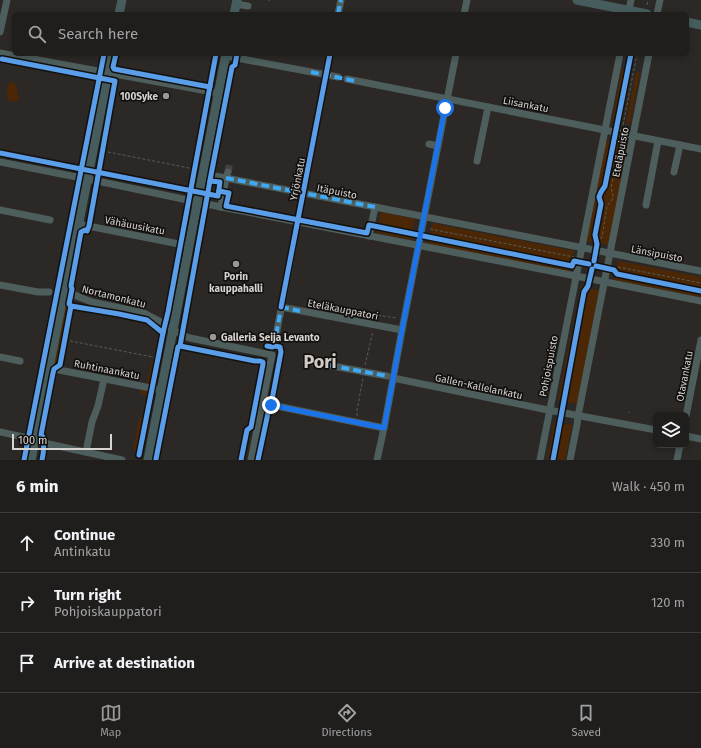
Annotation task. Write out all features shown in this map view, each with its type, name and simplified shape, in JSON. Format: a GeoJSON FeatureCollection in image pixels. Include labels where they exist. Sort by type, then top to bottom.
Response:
{"type":"FeatureCollection","features":[{"type":"Feature","properties":{"kind":"main road"},"geometry":{"type":"LineString","coordinates":[[119,12],[122,0]]}},
{"type":"Feature","properties":{"kind":"main road"},"geometry":{"type":"LineString","coordinates":[[577,0],[628,12],[647,10]]}},
{"type":"Feature","properties":{"kind":"main road"},"geometry":{"type":"LineString","coordinates":[[234,12],[237,2]]}},
{"type":"Feature","properties":{"kind":"main road"},"geometry":{"type":"LineString","coordinates":[[689,22],[701,25]]}},
{"type":"Feature","properties":{"kind":"main road"},"geometry":{"type":"LineString","coordinates":[[31,460],[48,368],[112,56]]}},
{"type":"Feature","properties":{"kind":"main road"},"geometry":{"type":"LineString","coordinates":[[148,460],[226,56]]}},
{"type":"Feature","properties":{"kind":"street"},"geometry":{"type":"LineString","coordinates":[[0,32],[7,0]]}},
{"type":"Feature","properties":{"kind":"street"},"geometry":{"type":"LineString","coordinates":[[338,12],[341,0]]}},
{"type":"Feature","properties":{"kind":"street"},"geometry":{"type":"LineString","coordinates":[[464,12],[467,0]]}},
{"type":"Feature","properties":{"kind":"street"},"geometry":{"type":"LineString","coordinates":[[628,12],[631,0]]}},
{"type":"Feature","properties":{"kind":"street"},"geometry":{"type":"LineString","coordinates":[[657,12],[660,0]]}},
{"type":"Feature","properties":{"kind":"street"},"geometry":{"type":"LineString","coordinates":[[237,2],[248,6]]}},
{"type":"Feature","properties":{"kind":"street"},"geometry":{"type":"LineString","coordinates":[[0,54],[218,93]]}},
{"type":"Feature","properties":{"kind":"street"},"geometry":{"type":"LineString","coordinates":[[231,56],[338,77]]}},
{"type":"Feature","properties":{"kind":"street","name":"Yrjönkatu"},"geometry":{"type":"LineString","coordinates":[[274,346],[330,56]]}},
{"type":"Feature","properties":{"kind":"street"},"geometry":{"type":"LineString","coordinates":[[378,460],[384,428],[390,377],[402,330],[456,56]]}},
{"type":"Feature","properties":{"kind":"street","name":"Eteläpuisto"},"geometry":{"type":"LineString","coordinates":[[581,248],[620,56]]}},
{"type":"Feature","properties":{"kind":"street","name":"Eteläpuisto"},"geometry":{"type":"LineString","coordinates":[[610,254],[649,56]]}},
{"type":"Feature","properties":{"kind":"street","name":"Liisankatu"},"geometry":{"type":"LineString","coordinates":[[347,79],[701,149]]}},
{"type":"Feature","properties":{"kind":"street"},"geometry":{"type":"LineString","coordinates":[[478,161],[488,107]]}},
{"type":"Feature","properties":{"kind":"street"},"geometry":{"type":"LineString","coordinates":[[646,205],[658,141]]}},
{"type":"Feature","properties":{"kind":"street"},"geometry":{"type":"LineString","coordinates":[[430,144],[438,146]]}},
{"type":"Feature","properties":{"kind":"street"},"geometry":{"type":"LineString","coordinates":[[674,172],[680,145]]}},
{"type":"Feature","properties":{"kind":"street"},"geometry":{"type":"LineString","coordinates":[[0,162],[701,301]]}},
{"type":"Feature","properties":{"kind":"street","name":"Itäpuisto"},"geometry":{"type":"LineString","coordinates":[[203,174],[227,175],[303,193],[581,248]]}},
{"type":"Feature","properties":{"kind":"street"},"geometry":{"type":"LineString","coordinates":[[221,207],[227,175]]}},
{"type":"Feature","properties":{"kind":"street"},"geometry":{"type":"LineString","coordinates":[[369,236],[375,207]]}},
{"type":"Feature","properties":{"kind":"street"},"geometry":{"type":"LineString","coordinates":[[0,210],[50,220]]}},
{"type":"Feature","properties":{"kind":"street","name":"Vähäuusikatu"},"geometry":{"type":"LineString","coordinates":[[78,224],[189,246]]}},
{"type":"Feature","properties":{"kind":"street"},"geometry":{"type":"LineString","coordinates":[[570,460],[578,425],[578,416],[604,282],[612,271],[610,254],[596,247],[581,248],[576,262],[576,276]]}},
{"type":"Feature","properties":{"kind":"street","name":"Länsipuisto"},"geometry":{"type":"LineString","coordinates":[[610,254],[701,271]]}},
{"type":"Feature","properties":{"kind":"street","name":"Pohjoispuisto"},"geometry":{"type":"LineString","coordinates":[[540,460],[576,276]]}},
{"type":"Feature","properties":{"kind":"street"},"geometry":{"type":"LineString","coordinates":[[0,285],[38,292],[49,292]]}},
{"type":"Feature","properties":{"kind":"street","name":"Nortamonkatu"},"geometry":{"type":"LineString","coordinates":[[65,290],[92,302],[144,313],[190,338],[272,355],[262,403]]}},
{"type":"Feature","properties":{"kind":"street","name":"Eteläkauppatori"},"geometry":{"type":"LineString","coordinates":[[281,307],[402,330]]}},
{"type":"Feature","properties":{"kind":"street","name":"Otavankatu"},"geometry":{"type":"LineString","coordinates":[[687,412],[701,340]]}},
{"type":"Feature","properties":{"kind":"street"},"geometry":{"type":"LineString","coordinates":[[0,357],[20,361]]}},
{"type":"Feature","properties":{"kind":"street","name":"Gallen-Kallelankatu"},"geometry":{"type":"LineString","coordinates":[[306,361],[578,416],[653,429]]}},
{"type":"Feature","properties":{"kind":"street","name":"Ruhtinaankatu"},"geometry":{"type":"LineString","coordinates":[[48,368],[161,390]]}},
{"type":"Feature","properties":{"kind":"street"},"geometry":{"type":"LineString","coordinates":[[86,452],[92,422],[98,406],[104,379]]}},
{"type":"Feature","properties":{"kind":"street"},"geometry":{"type":"LineString","coordinates":[[251,460],[262,403],[384,428]]}},
{"type":"Feature","properties":{"kind":"street"},"geometry":{"type":"LineString","coordinates":[[0,432],[122,460]]}},
{"type":"Feature","properties":{"kind":"street"},"geometry":{"type":"LineString","coordinates":[[689,437],[701,439]]}},
{"type":"Feature","properties":{"kind":"street"},"geometry":{"type":"LineString","coordinates":[[677,460],[679,448]]}},
{"type":"Feature","properties":{"kind":"path"},"geometry":{"type":"LineString","coordinates":[[647,10],[648,0]]}},
{"type":"Feature","properties":{"kind":"path"},"geometry":{"type":"LineString","coordinates":[[623,125],[638,56]]}},
{"type":"Feature","properties":{"kind":"path"},"geometry":{"type":"LineString","coordinates":[[596,247],[602,237],[608,206],[612,200],[613,194],[611,188],[620,142]]}},
{"type":"Feature","properties":{"kind":"path"},"geometry":{"type":"LineString","coordinates":[[101,158],[104,143]]}},
{"type":"Feature","properties":{"kind":"path"},"geometry":{"type":"LineString","coordinates":[[103,151],[195,167],[193,176]]}},
{"type":"Feature","properties":{"kind":"path"},"geometry":{"type":"LineString","coordinates":[[430,229],[574,257],[576,262]]}},
{"type":"Feature","properties":{"kind":"path"},"geometry":{"type":"LineString","coordinates":[[595,234],[596,247]]}},
{"type":"Feature","properties":{"kind":"path"},"geometry":{"type":"LineString","coordinates":[[612,271],[618,267],[701,283]]}},
{"type":"Feature","properties":{"kind":"path"},"geometry":{"type":"LineString","coordinates":[[64,346],[66,333]]}},
{"type":"Feature","properties":{"kind":"path"},"geometry":{"type":"LineString","coordinates":[[65,340],[158,358]]}},
{"type":"Feature","properties":{"kind":"path"},"geometry":{"type":"LineString","coordinates":[[157,366],[160,351]]}},
{"type":"Feature","properties":{"kind":"shaded area"},"geometry":{"type":"Polygon","coordinates":[[[622,69],[626,70],[616,122],[612,121],[622,69]]]}},
{"type":"Feature","properties":{"kind":"shaded area"},"geometry":{"type":"Polygon","coordinates":[[[629,71],[632,72],[622,123],[619,122],[629,71]]]}},
{"type":"Feature","properties":{"kind":"shaded area"},"geometry":{"type":"Polygon","coordinates":[[[636,72],[640,73],[630,124],[626,123],[636,72]]]}},
{"type":"Feature","properties":{"kind":"shaded area"},"geometry":{"type":"Polygon","coordinates":[[[12,82],[16,85],[19,99],[17,102],[8,100],[8,84],[12,82]]]}},
{"type":"Feature","properties":{"kind":"shaded area"},"geometry":{"type":"Polygon","coordinates":[[[606,141],[628,145],[608,245],[586,241],[606,141]]]}},
{"type":"Feature","properties":{"kind":"shaded area"},"geometry":{"type":"Polygon","coordinates":[[[381,212],[415,219],[411,240],[377,233],[381,212]]]}},
{"type":"Feature","properties":{"kind":"shaded area"},"geometry":{"type":"Polygon","coordinates":[[[432,223],[574,251],[570,271],[428,244],[432,223]]]}},
{"type":"Feature","properties":{"kind":"shaded area"},"geometry":{"type":"Polygon","coordinates":[[[618,261],[701,277],[701,297],[614,280],[618,261]]]}},
{"type":"Feature","properties":{"kind":"shaded area"},"geometry":{"type":"Polygon","coordinates":[[[581,286],[599,290],[577,404],[558,400],[581,286]]]}},
{"type":"Feature","properties":{"kind":"shaded area"},"geometry":{"type":"Polygon","coordinates":[[[65,307],[70,309],[59,364],[56,365],[54,362],[65,307]]]}},
{"type":"Feature","properties":{"kind":"shaded area"},"geometry":{"type":"Polygon","coordinates":[[[152,361],[156,362],[151,384],[145,383],[147,382],[152,361]]]}},
{"type":"Feature","properties":{"kind":"shaded area"},"geometry":{"type":"Polygon","coordinates":[[[141,390],[151,391],[139,451],[133,450],[139,418],[142,418],[146,395],[140,393],[141,390]]]}},
{"type":"Feature","properties":{"kind":"shaded area"},"geometry":{"type":"Polygon","coordinates":[[[554,422],[572,425],[565,460],[547,460],[554,422]]]}},
{"type":"Feature","properties":{"kind":"tunnel"},"geometry":{"type":"LineString","coordinates":[[228,172],[230,162]]}},
{"type":"Feature","properties":{"kind":"marked path"},"geometry":{"type":"LineString","coordinates":[[338,12],[341,0]]}},
{"type":"Feature","properties":{"kind":"marked path"},"geometry":{"type":"LineString","coordinates":[[311,72],[355,81]]}},
{"type":"Feature","properties":{"kind":"marked path"},"geometry":{"type":"LineString","coordinates":[[226,178],[375,207]]}},
{"type":"Feature","properties":{"kind":"marked path"},"geometry":{"type":"LineString","coordinates":[[274,346],[282,303]]}},
{"type":"Feature","properties":{"kind":"marked path"},"geometry":{"type":"LineString","coordinates":[[281,307],[300,311]]}},
{"type":"Feature","properties":{"kind":"marked path"},"geometry":{"type":"LineString","coordinates":[[306,361],[387,376]]}},
{"type":"Feature","properties":{"kind":"cycle path"},"geometry":{"type":"LineString","coordinates":[[24,460],[104,56]]}},
{"type":"Feature","properties":{"kind":"cycle path"},"geometry":{"type":"LineString","coordinates":[[116,56],[113,67],[114,69],[210,87]]}},
{"type":"Feature","properties":{"kind":"cycle path"},"geometry":{"type":"LineString","coordinates":[[139,455],[168,312],[216,56]]}},
{"type":"Feature","properties":{"kind":"cycle path"},"geometry":{"type":"LineString","coordinates":[[156,459],[178,347],[180,346],[232,67],[235,65],[237,56]]}},
{"type":"Feature","properties":{"kind":"cycle path"},"geometry":{"type":"LineString","coordinates":[[281,307],[330,56]]}},
{"type":"Feature","properties":{"kind":"cycle path"},"geometry":{"type":"LineString","coordinates":[[594,261],[597,244],[595,235],[601,204],[599,197],[605,186],[631,56]]}},
{"type":"Feature","properties":{"kind":"cycle path"},"geometry":{"type":"LineString","coordinates":[[2,59],[115,81],[89,226],[87,231],[85,230],[81,232],[71,286],[72,289],[69,304],[71,306],[60,365],[54,369],[41,435],[44,443],[42,460]]}},
{"type":"Feature","properties":{"kind":"cycle path"},"geometry":{"type":"LineString","coordinates":[[0,153],[218,196],[220,182],[210,181]]}},
{"type":"Feature","properties":{"kind":"cycle path"},"geometry":{"type":"LineString","coordinates":[[219,191],[229,193],[226,206],[367,233],[369,225],[572,266],[574,261],[589,264]]}},
{"type":"Feature","properties":{"kind":"cycle path"},"geometry":{"type":"LineString","coordinates":[[596,266],[614,270],[617,274],[701,291]]}},
{"type":"Feature","properties":{"kind":"cycle path"},"geometry":{"type":"LineString","coordinates":[[553,460],[584,292],[588,286],[592,269]]}},
{"type":"Feature","properties":{"kind":"cycle path"},"geometry":{"type":"LineString","coordinates":[[71,306],[147,320],[163,333]]}},
{"type":"Feature","properties":{"kind":"cycle path"},"geometry":{"type":"LineString","coordinates":[[180,346],[263,362],[251,427],[247,430],[241,460]]}},
{"type":"Feature","properties":{"kind":"cycle path"},"geometry":{"type":"LineString","coordinates":[[258,460],[271,405],[281,352],[280,347],[267,346]]}},
{"type":"Feature","properties":{"kind":"place","name":"100Syke"},"geometry":{"type":"Point","coordinates":[166,96]}},
{"type":"Feature","properties":{"kind":"place","name":"Porin kauppahalli"},"geometry":{"type":"Point","coordinates":[236,264]}},
{"type":"Feature","properties":{"kind":"place","name":"Galleria Seija Levanto"},"geometry":{"type":"Point","coordinates":[213,337]}},
{"type":"Feature","properties":{"kind":"district","name":"Pori"},"geometry":{"type":"Point","coordinates":[320,362]}},
{"type":"Feature","properties":{"kind":"route"},"geometry":{"type":"LineString","coordinates":[[271,405],[384,428],[445,108]]}}]}
